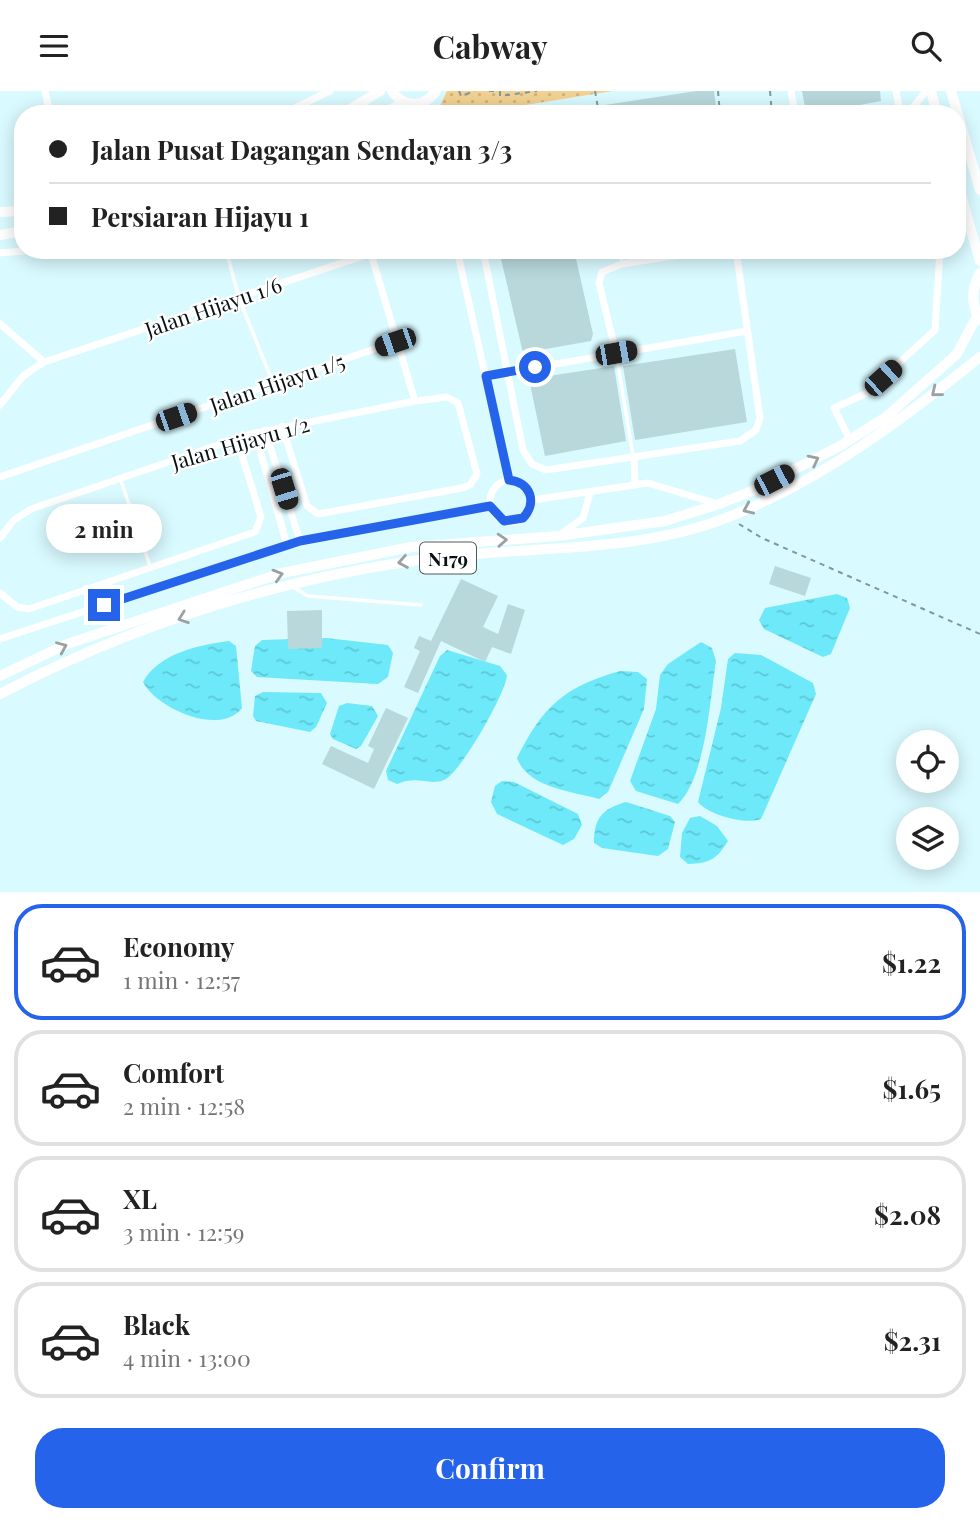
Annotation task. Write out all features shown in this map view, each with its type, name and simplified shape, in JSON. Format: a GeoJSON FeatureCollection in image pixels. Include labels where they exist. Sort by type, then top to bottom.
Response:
{"type":"FeatureCollection","features":[{"type":"Feature","properties":{"kind":"main road"},"geometry":{"type":"LineString","coordinates":[[357,105],[380,91]]}},
{"type":"Feature","properties":{"kind":"main road"},"geometry":{"type":"LineString","coordinates":[[392,91],[409,105]]}},
{"type":"Feature","properties":{"kind":"main road"},"geometry":{"type":"LineString","coordinates":[[424,105],[436,91]]}},
{"type":"Feature","properties":{"kind":"main road"},"geometry":{"type":"LineString","coordinates":[[400,105],[404,103]]}},
{"type":"Feature","properties":{"kind":"main road"},"geometry":{"type":"LineString","coordinates":[[966,142],[980,190]]}},
{"type":"Feature","properties":{"kind":"main road"},"geometry":{"type":"LineString","coordinates":[[966,212],[980,261]]}},
{"type":"Feature","properties":{"kind":"main road"},"geometry":{"type":"LineString","coordinates":[[979,318],[973,292],[980,273]]}},
{"type":"Feature","properties":{"kind":"main road","name":"N179"},"geometry":{"type":"LineString","coordinates":[[1,675],[67,645],[282,573],[411,547],[558,536],[665,521],[719,504],[752,491],[886,417],[941,370],[979,318]]}},
{"type":"Feature","properties":{"kind":"main road","name":"N179"},"geometry":{"type":"LineString","coordinates":[[0,694],[110,644],[242,596],[290,584],[414,560],[565,549],[668,534],[730,517],[835,463],[892,428],[980,357]]}},
{"type":"Feature","properties":{"kind":"street"},"geometry":{"type":"LineString","coordinates":[[301,105],[330,91]]}},
{"type":"Feature","properties":{"kind":"street"},"geometry":{"type":"LineString","coordinates":[[918,105],[929,91]]}},
{"type":"Feature","properties":{"kind":"street","name":"Jalan Hijayu 1/6"},"geometry":{"type":"LineString","coordinates":[[44,362],[356,259]]}},
{"type":"Feature","properties":{"kind":"street"},"geometry":{"type":"LineString","coordinates":[[372,259],[395,342],[415,401]]}},
{"type":"Feature","properties":{"kind":"street"},"geometry":{"type":"LineString","coordinates":[[459,259],[509,480]]}},
{"type":"Feature","properties":{"kind":"street"},"geometry":{"type":"LineString","coordinates":[[485,259],[523,450],[532,464],[546,470],[740,441],[757,430],[760,418],[737,259]]}},
{"type":"Feature","properties":{"kind":"street"},"geometry":{"type":"LineString","coordinates":[[616,353],[599,277],[607,269],[622,264],[653,259]]}},
{"type":"Feature","properties":{"kind":"street"},"geometry":{"type":"LineString","coordinates":[[850,439],[834,408],[865,394],[935,330],[939,259]]}},
{"type":"Feature","properties":{"kind":"street"},"geometry":{"type":"LineString","coordinates":[[0,324],[44,362],[23,376],[0,404]]}},
{"type":"Feature","properties":{"kind":"street"},"geometry":{"type":"LineString","coordinates":[[486,376],[747,331]]}},
{"type":"Feature","properties":{"kind":"street","name":"Jalan Hijayu 1/5"},"geometry":{"type":"LineString","coordinates":[[0,477],[395,342]]}},
{"type":"Feature","properties":{"kind":"street","name":"Jalan Hijayu 1/2"},"geometry":{"type":"LineString","coordinates":[[0,538],[14,520],[30,509],[255,433],[282,426],[415,401],[453,399],[461,408],[477,474],[470,485],[318,514],[307,506],[282,426]]}},
{"type":"Feature","properties":{"kind":"street"},"geometry":{"type":"LineString","coordinates":[[265,430],[300,541]]}},
{"type":"Feature","properties":{"kind":"street"},"geometry":{"type":"LineString","coordinates":[[255,433],[287,545]]}},
{"type":"Feature","properties":{"kind":"street"},"geometry":{"type":"LineString","coordinates":[[0,593],[17,607],[29,609],[249,535],[259,528],[261,517],[237,439]]}},
{"type":"Feature","properties":{"kind":"street"},"geometry":{"type":"LineString","coordinates":[[634,458],[635,485]]}},
{"type":"Feature","properties":{"kind":"street"},"geometry":{"type":"LineString","coordinates":[[509,480],[522,483],[532,500],[528,513],[511,522],[498,518],[490,506],[496,486],[509,480]]}},
{"type":"Feature","properties":{"kind":"street"},"geometry":{"type":"LineString","coordinates":[[532,500],[635,485],[666,486],[719,504]]}},
{"type":"Feature","properties":{"kind":"street"},"geometry":{"type":"LineString","coordinates":[[558,536],[580,522],[590,493]]}},
{"type":"Feature","properties":{"kind":"street"},"geometry":{"type":"LineString","coordinates":[[0,639],[300,541],[490,506]]}},
{"type":"Feature","properties":{"kind":"lane"},"geometry":{"type":"LineString","coordinates":[[228,259],[239,298],[273,383]]}},
{"type":"Feature","properties":{"kind":"lane"},"geometry":{"type":"LineString","coordinates":[[621,259],[622,264]]}},
{"type":"Feature","properties":{"kind":"lane"},"geometry":{"type":"LineString","coordinates":[[616,353],[634,458]]}},
{"type":"Feature","properties":{"kind":"lane"},"geometry":{"type":"LineString","coordinates":[[120,478],[151,568]]}},
{"type":"Feature","properties":{"kind":"lane"},"geometry":{"type":"LineString","coordinates":[[290,584],[308,596],[421,605]]}},
{"type":"Feature","properties":{"kind":"path"},"geometry":{"type":"LineString","coordinates":[[459,91],[461,96],[475,91]]}},
{"type":"Feature","properties":{"kind":"path"},"geometry":{"type":"LineString","coordinates":[[489,91],[500,91],[500,96],[537,91]]}},
{"type":"Feature","properties":{"kind":"path"},"geometry":{"type":"LineString","coordinates":[[730,517],[762,538],[980,634]]}},
{"type":"Feature","properties":{"kind":"shaded area"},"geometry":{"type":"Polygon","coordinates":[[[447,91],[613,91],[525,105],[440,105],[447,91]]]}},
{"type":"Feature","properties":{"kind":"water"},"geometry":{"type":"Polygon","coordinates":[[[837,594],[847,598],[850,608],[831,654],[823,657],[764,629],[759,620],[765,608],[837,594]]]}},
{"type":"Feature","properties":{"kind":"water"},"geometry":{"type":"Polygon","coordinates":[[[326,638],[388,645],[393,653],[388,677],[378,684],[257,677],[251,671],[255,646],[262,640],[326,638]]]}},
{"type":"Feature","properties":{"kind":"water"},"geometry":{"type":"Polygon","coordinates":[[[229,641],[236,646],[242,708],[232,716],[219,720],[189,716],[161,701],[143,682],[150,672],[169,657],[193,648],[229,641]]]}},
{"type":"Feature","properties":{"kind":"water"},"geometry":{"type":"Polygon","coordinates":[[[701,642],[712,648],[716,661],[709,716],[695,776],[678,804],[636,791],[630,781],[656,709],[660,675],[668,664],[701,642]]]}},
{"type":"Feature","properties":{"kind":"water"},"geometry":{"type":"Polygon","coordinates":[[[447,650],[500,666],[507,675],[505,684],[481,732],[451,775],[438,782],[411,780],[397,784],[388,780],[386,771],[440,656],[447,650]]]}},
{"type":"Feature","properties":{"kind":"water"},"geometry":{"type":"Polygon","coordinates":[[[735,653],[761,655],[813,683],[816,694],[761,819],[754,821],[718,815],[698,802],[721,708],[728,659],[735,653]]]}},
{"type":"Feature","properties":{"kind":"water"},"geometry":{"type":"Polygon","coordinates":[[[620,671],[638,672],[647,679],[644,709],[608,792],[599,799],[552,787],[531,776],[517,758],[546,712],[557,701],[584,684],[620,671]]]}},
{"type":"Feature","properties":{"kind":"water"},"geometry":{"type":"Polygon","coordinates":[[[263,692],[321,693],[327,703],[316,727],[310,732],[256,721],[253,716],[255,696],[263,692]]]}},
{"type":"Feature","properties":{"kind":"water"},"geometry":{"type":"Polygon","coordinates":[[[347,703],[372,706],[378,716],[361,746],[356,749],[333,739],[330,734],[339,706],[347,703]]]}},
{"type":"Feature","properties":{"kind":"water"},"geometry":{"type":"Polygon","coordinates":[[[502,781],[514,782],[578,814],[582,825],[574,839],[563,845],[497,814],[491,802],[495,786],[502,781]]]}},
{"type":"Feature","properties":{"kind":"water"},"geometry":{"type":"Polygon","coordinates":[[[626,802],[670,816],[675,822],[668,849],[658,856],[602,848],[594,843],[601,816],[605,811],[626,802]]]}},
{"type":"Feature","properties":{"kind":"water"},"geometry":{"type":"Polygon","coordinates":[[[700,816],[717,826],[728,841],[712,859],[688,864],[680,857],[682,833],[690,818],[700,816]]]}},
{"type":"Feature","properties":{"kind":"building"},"geometry":{"type":"Polygon","coordinates":[[[696,91],[714,91],[716,105],[605,105],[696,91]]]}},
{"type":"Feature","properties":{"kind":"building"},"geometry":{"type":"Polygon","coordinates":[[[802,91],[880,91],[881,101],[860,105],[805,105],[802,91]]]}},
{"type":"Feature","properties":{"kind":"building"},"geometry":{"type":"Polygon","coordinates":[[[501,259],[576,259],[593,334],[591,341],[523,353],[501,259]]]}},
{"type":"Feature","properties":{"kind":"building"},"geometry":{"type":"Polygon","coordinates":[[[735,349],[747,422],[635,440],[623,366],[735,349]]]}},
{"type":"Feature","properties":{"kind":"building"},"geometry":{"type":"Polygon","coordinates":[[[614,366],[626,441],[545,456],[529,379],[614,366]]]}},
{"type":"Feature","properties":{"kind":"building"},"geometry":{"type":"Polygon","coordinates":[[[775,566],[811,578],[805,596],[769,584],[775,566]]]}},
{"type":"Feature","properties":{"kind":"building"},"geometry":{"type":"Polygon","coordinates":[[[461,579],[498,596],[483,627],[498,634],[508,604],[525,610],[511,654],[492,647],[485,662],[441,641],[418,693],[404,687],[420,651],[414,648],[419,636],[431,641],[461,579]]]}},
{"type":"Feature","properties":{"kind":"building"},"geometry":{"type":"Polygon","coordinates":[[[322,610],[322,648],[288,649],[287,611],[322,610]]]}},
{"type":"Feature","properties":{"kind":"building"},"geometry":{"type":"Polygon","coordinates":[[[386,708],[408,718],[374,789],[322,764],[331,746],[368,763],[374,749],[368,746],[386,708]]]}},
{"type":"Feature","properties":{"kind":"route"},"geometry":{"type":"LineString","coordinates":[[104,605],[300,541],[490,506],[493,513],[504,521],[523,518],[531,507],[532,500],[522,483],[509,480],[486,376],[535,367]]}}]}
